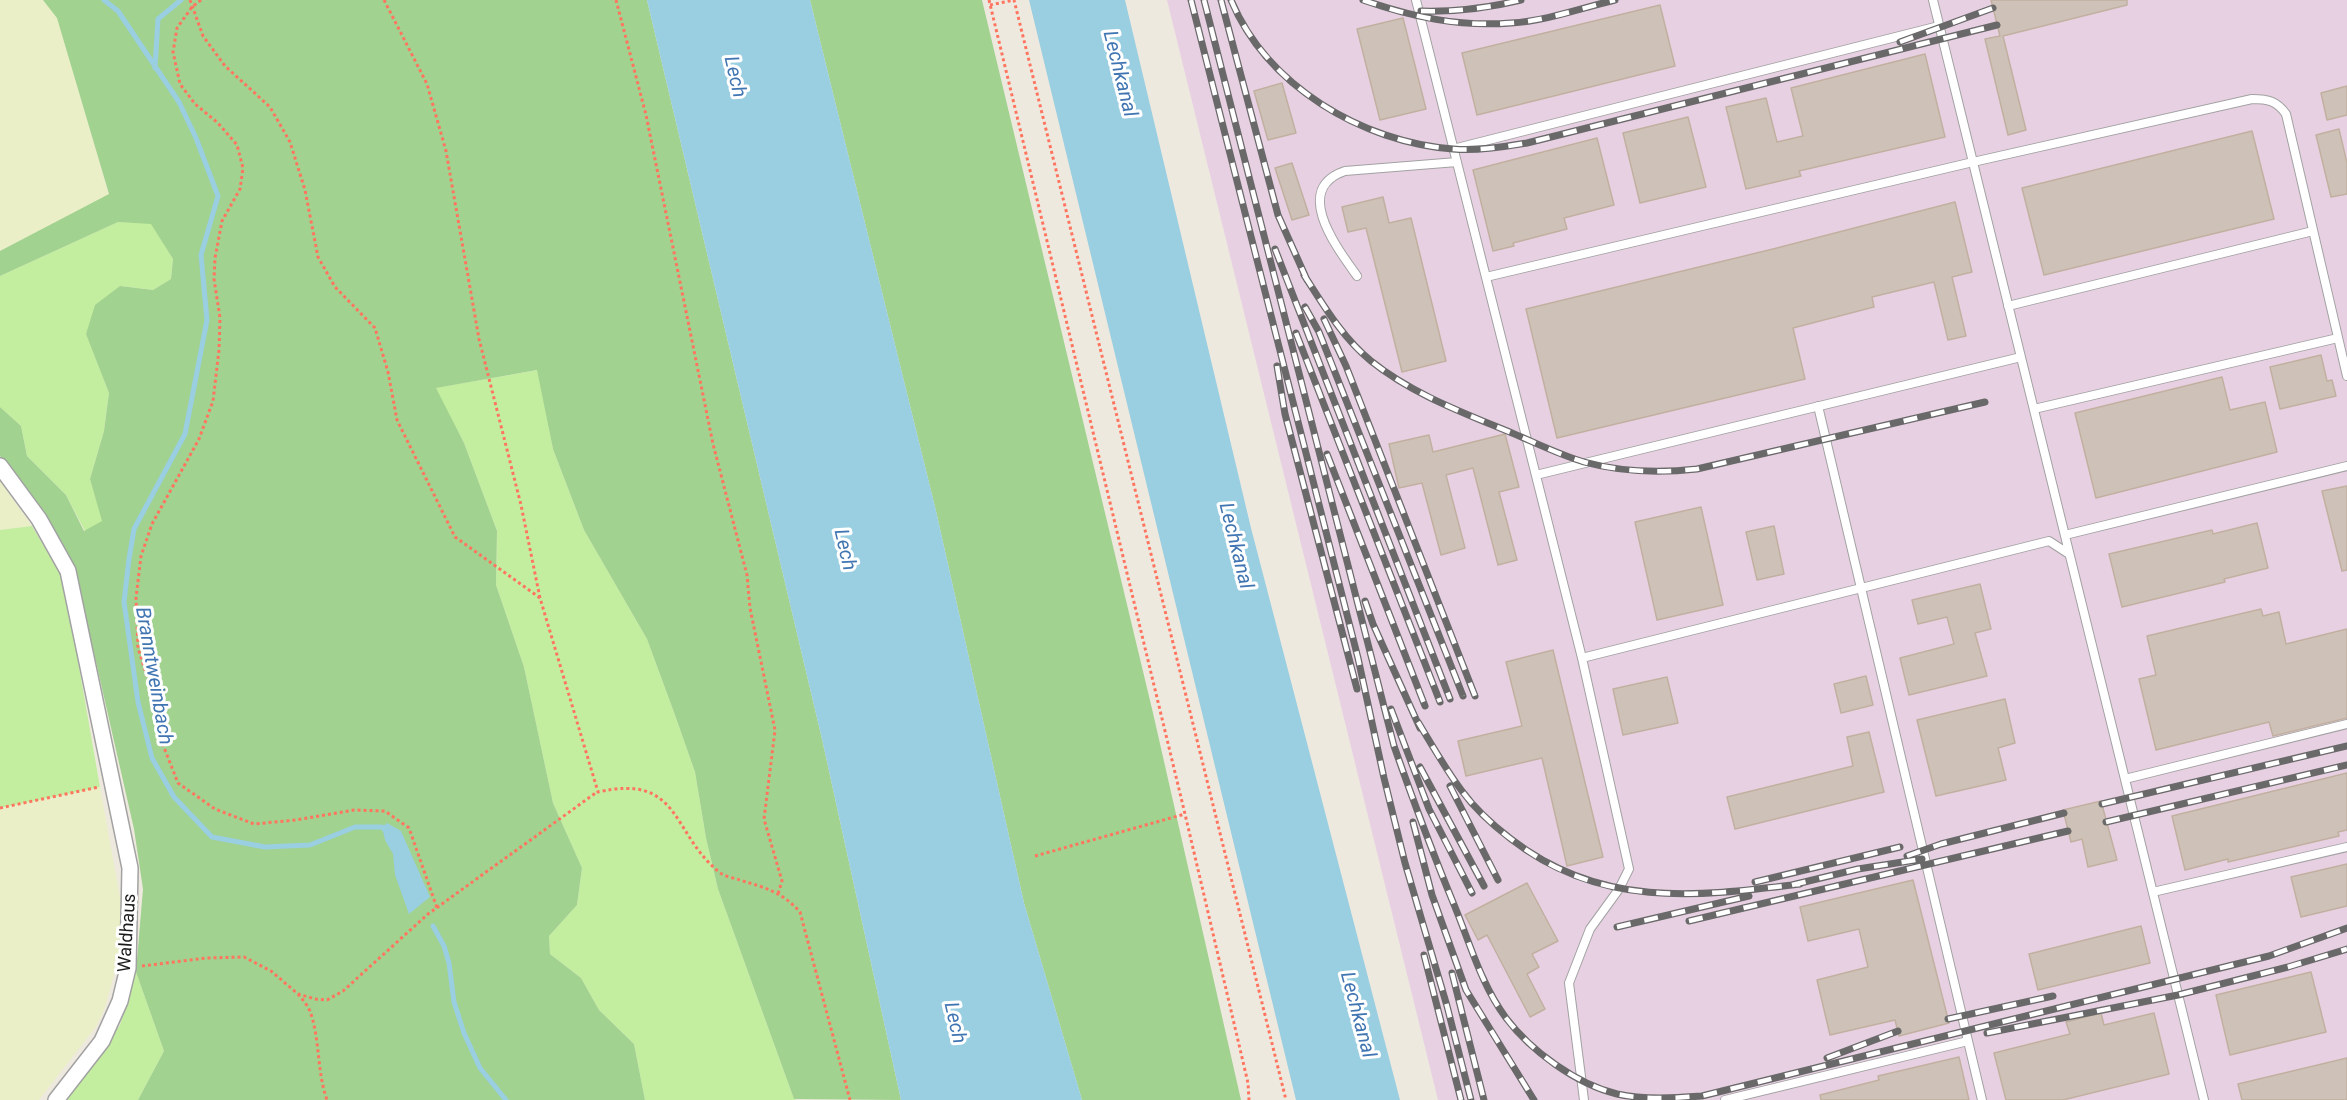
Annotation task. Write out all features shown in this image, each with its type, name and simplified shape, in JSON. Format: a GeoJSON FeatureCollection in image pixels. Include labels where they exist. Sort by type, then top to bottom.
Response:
{"type":"FeatureCollection","features":[{"type":"Feature","properties":{"kind":"street","name":"Waldhaus"},"geometry":{"type":"LineString","coordinates":[[0,466],[39,519],[68,571],[130,868],[128,968],[120,1001],[102,1041],[56,1100]]}},
{"type":"Feature","properties":{"kind":"lane"},"geometry":{"type":"LineString","coordinates":[[1416,0],[1582,658],[1629,869],[1619,889],[1590,929],[1569,983],[1584,1100]]}},
{"type":"Feature","properties":{"kind":"lane"},"geometry":{"type":"LineString","coordinates":[[1933,0],[2204,1100]]}},
{"type":"Feature","properties":{"kind":"lane"},"geometry":{"type":"LineString","coordinates":[[1453,149],[1939,26]]}},
{"type":"Feature","properties":{"kind":"lane"},"geometry":{"type":"LineString","coordinates":[[1486,277],[1973,162],[2252,99],[2264,99],[2273,101],[2286,114],[2347,376]]}},
{"type":"Feature","properties":{"kind":"lane"},"geometry":{"type":"LineString","coordinates":[[1357,276],[1325,228],[1321,210],[1325,182],[1332,175],[1345,171],[1457,162]]}},
{"type":"Feature","properties":{"kind":"lane"},"geometry":{"type":"LineString","coordinates":[[2008,306],[2313,231]]}},
{"type":"Feature","properties":{"kind":"lane"},"geometry":{"type":"LineString","coordinates":[[2034,409],[2338,338]]}},
{"type":"Feature","properties":{"kind":"lane"},"geometry":{"type":"LineString","coordinates":[[1536,474],[2021,357]]}},
{"type":"Feature","properties":{"kind":"lane"},"geometry":{"type":"LineString","coordinates":[[1818,406],[1982,1100]]}},
{"type":"Feature","properties":{"kind":"lane"},"geometry":{"type":"LineString","coordinates":[[2065,535],[2347,466]]}},
{"type":"Feature","properties":{"kind":"lane"},"geometry":{"type":"LineString","coordinates":[[1582,658],[2049,541],[2069,554]]}},
{"type":"Feature","properties":{"kind":"lane"},"geometry":{"type":"LineString","coordinates":[[2125,779],[2347,724]]}},
{"type":"Feature","properties":{"kind":"lane"},"geometry":{"type":"LineString","coordinates":[[2152,892],[2347,847]]}},
{"type":"Feature","properties":{"kind":"lane"},"geometry":{"type":"LineString","coordinates":[[1725,1100],[1968,1041]]}},
{"type":"Feature","properties":{"kind":"path"},"geometry":{"type":"LineString","coordinates":[[190,0],[203,36],[225,66],[270,108],[290,142],[305,190],[318,257],[334,287],[375,328],[388,372],[397,420],[455,537],[540,598]]}},
{"type":"Feature","properties":{"kind":"path"},"geometry":{"type":"LineString","coordinates":[[201,0],[192,7],[177,28],[173,52],[180,84],[195,104],[218,123],[237,145],[243,168],[240,189],[222,221],[215,258],[214,279],[220,318],[220,340],[213,401],[199,439],[152,524],[141,556],[136,598],[138,648],[154,698],[163,745],[178,783],[215,809],[254,824],[296,820],[354,810],[385,811],[409,828],[437,908]]}},
{"type":"Feature","properties":{"kind":"path"},"geometry":{"type":"LineString","coordinates":[[384,0],[427,84],[446,151],[479,339],[521,505],[540,598],[598,792]]}},
{"type":"Feature","properties":{"kind":"path"},"geometry":{"type":"LineString","coordinates":[[616,0],[646,115],[713,444],[747,575],[750,609],[775,730],[764,819],[782,881],[778,894]]}},
{"type":"Feature","properties":{"kind":"path"},"geometry":{"type":"LineString","coordinates":[[988,0],[1185,814],[1248,1083],[1249,1100]]}},
{"type":"Feature","properties":{"kind":"path"},"geometry":{"type":"LineString","coordinates":[[990,5],[1014,0],[1286,1100]]}},
{"type":"Feature","properties":{"kind":"path"},"geometry":{"type":"LineString","coordinates":[[0,808],[112,784]]}},
{"type":"Feature","properties":{"kind":"path"},"geometry":{"type":"LineString","coordinates":[[298,994],[327,1000],[343,991],[365,969],[437,908],[598,792],[618,787],[644,790],[668,804],[685,826],[699,853],[721,874],[787,898],[800,912],[850,1100]]}},
{"type":"Feature","properties":{"kind":"path"},"geometry":{"type":"LineString","coordinates":[[1035,856],[1185,814]]}},
{"type":"Feature","properties":{"kind":"path"},"geometry":{"type":"LineString","coordinates":[[128,968],[207,958],[244,957],[271,971],[298,994],[310,1012],[317,1041],[319,1069],[327,1100]]}},
{"type":"Feature","properties":{"kind":"shaded area"},"geometry":{"type":"Polygon","coordinates":[[[1167,0],[2347,0],[2347,1100],[1438,1100],[1167,0]]]}},
{"type":"Feature","properties":{"kind":"green space"},"geometry":{"type":"Polygon","coordinates":[[[0,0],[43,0],[57,17],[109,195],[0,251],[0,0]]]}},
{"type":"Feature","properties":{"kind":"green space"},"geometry":{"type":"Polygon","coordinates":[[[43,0],[647,0],[822,739],[901,1100],[794,1099],[718,889],[706,838],[695,772],[675,715],[647,639],[584,530],[553,449],[537,370],[436,388],[464,443],[497,531],[496,585],[524,667],[553,803],[582,868],[577,905],[549,936],[550,954],[581,978],[599,1010],[634,1044],[645,1100],[138,1100],[164,1051],[136,972],[143,889],[134,829],[81,596],[39,510],[0,456],[0,407],[21,426],[27,456],[66,495],[84,531],[102,521],[90,479],[104,431],[109,393],[86,334],[95,305],[120,286],[153,290],[171,279],[173,259],[151,224],[118,222],[0,276],[0,251],[109,194],[57,18],[43,0]]]}},
{"type":"Feature","properties":{"kind":"green space"},"geometry":{"type":"Polygon","coordinates":[[[810,0],[982,0],[1153,713],[1241,1100],[1082,1100],[1024,903],[936,511],[810,0]]]}},
{"type":"Feature","properties":{"kind":"green space"},"geometry":{"type":"Polygon","coordinates":[[[118,222],[151,223],[173,259],[171,279],[153,290],[120,286],[86,333],[109,393],[104,431],[90,479],[103,521],[85,531],[66,495],[27,456],[21,426],[0,407],[0,276],[118,222]]]}},
{"type":"Feature","properties":{"kind":"green space"},"geometry":{"type":"Polygon","coordinates":[[[538,370],[553,449],[584,530],[647,639],[675,715],[695,772],[706,838],[718,889],[794,1099],[797,1100],[645,1100],[634,1044],[599,1010],[581,978],[550,954],[549,936],[577,905],[582,868],[553,803],[524,667],[496,585],[497,531],[464,443],[435,388],[538,370]]]}},
{"type":"Feature","properties":{"kind":"green space"},"geometry":{"type":"Polygon","coordinates":[[[0,481],[32,526],[0,530],[0,481]]]}},
{"type":"Feature","properties":{"kind":"green space"},"geometry":{"type":"Polygon","coordinates":[[[32,526],[60,574],[67,598],[100,787],[0,808],[0,530],[32,526]]]}},
{"type":"Feature","properties":{"kind":"green space"},"geometry":{"type":"Polygon","coordinates":[[[100,787],[121,902],[120,953],[105,1008],[96,1027],[39,1100],[0,1100],[0,808],[100,787]]]}},
{"type":"Feature","properties":{"kind":"green space"},"geometry":{"type":"Polygon","coordinates":[[[136,972],[164,1051],[138,1100],[65,1100],[120,1025],[136,972]]]}},
{"type":"Feature","properties":{"kind":"water","name":"Lech"},"geometry":{"type":"Polygon","coordinates":[[[647,0],[810,0],[936,511],[1024,903],[1082,1100],[901,1100],[822,739],[647,0]]]}},
{"type":"Feature","properties":{"kind":"water","name":"Lechkanal"},"geometry":{"type":"Polygon","coordinates":[[[1029,0],[1125,0],[1251,528],[1400,1100],[1296,1100],[1029,0]]]}},
{"type":"Feature","properties":{"kind":"water"},"geometry":{"type":"Polygon","coordinates":[[[387,823],[401,831],[430,897],[409,914],[395,875],[393,854],[385,840],[382,827],[387,823]]]}},
{"type":"Feature","properties":{"kind":"building"},"geometry":{"type":"Polygon","coordinates":[[[1991,0],[2127,0],[2127,5],[2003,36],[2026,130],[2008,135],[1985,39],[2000,36],[1991,0]]]}},
{"type":"Feature","properties":{"kind":"building"},"geometry":{"type":"Polygon","coordinates":[[[1660,5],[1675,66],[1477,115],[1462,53],[1660,5]]]}},
{"type":"Feature","properties":{"kind":"building"},"geometry":{"type":"Polygon","coordinates":[[[1403,18],[1426,109],[1380,120],[1357,29],[1403,18]]]}},
{"type":"Feature","properties":{"kind":"building"},"geometry":{"type":"Polygon","coordinates":[[[1925,54],[1945,137],[1799,171],[1801,176],[1746,189],[1726,107],[1766,98],[1777,142],[1803,136],[1791,88],[1925,54]]]}},
{"type":"Feature","properties":{"kind":"building"},"geometry":{"type":"Polygon","coordinates":[[[1282,83],[1296,133],[1268,140],[1254,91],[1282,83]]]}},
{"type":"Feature","properties":{"kind":"building"},"geometry":{"type":"Polygon","coordinates":[[[2347,86],[2347,115],[2327,120],[2321,93],[2347,86]]]}},
{"type":"Feature","properties":{"kind":"building"},"geometry":{"type":"Polygon","coordinates":[[[1688,117],[1706,187],[1640,203],[1623,133],[1688,117]]]}},
{"type":"Feature","properties":{"kind":"building"},"geometry":{"type":"Polygon","coordinates":[[[2339,129],[2347,163],[2347,194],[2331,197],[2316,135],[2339,129]]]}},
{"type":"Feature","properties":{"kind":"building"},"geometry":{"type":"Polygon","coordinates":[[[2252,131],[2274,219],[2044,275],[2022,188],[2252,131]]]}},
{"type":"Feature","properties":{"kind":"building"},"geometry":{"type":"Polygon","coordinates":[[[1597,138],[1614,205],[1564,218],[1567,229],[1513,243],[1514,246],[1493,251],[1473,170],[1597,138]]]}},
{"type":"Feature","properties":{"kind":"building"},"geometry":{"type":"Polygon","coordinates":[[[1292,163],[1309,215],[1292,220],[1275,168],[1292,163]]]}},
{"type":"Feature","properties":{"kind":"building"},"geometry":{"type":"Polygon","coordinates":[[[1383,197],[1389,223],[1411,218],[1446,361],[1402,372],[1366,228],[1348,232],[1342,207],[1383,197]]]}},
{"type":"Feature","properties":{"kind":"building"},"geometry":{"type":"Polygon","coordinates":[[[1955,202],[1972,272],[1952,277],[1966,336],[1948,340],[1934,282],[1872,297],[1874,307],[1793,328],[1805,379],[1557,438],[1526,309],[1955,202]]]}},
{"type":"Feature","properties":{"kind":"building"},"geometry":{"type":"Polygon","coordinates":[[[2321,355],[2327,381],[2332,380],[2336,396],[2280,409],[2270,367],[2321,355]]]}},
{"type":"Feature","properties":{"kind":"building"},"geometry":{"type":"Polygon","coordinates":[[[2222,377],[2230,410],[2265,402],[2277,452],[2096,498],[2075,413],[2222,377]]]}},
{"type":"Feature","properties":{"kind":"building"},"geometry":{"type":"Polygon","coordinates":[[[1505,434],[1519,487],[1499,492],[1517,560],[1498,565],[1473,468],[1446,475],[1465,548],[1441,555],[1422,483],[1399,488],[1389,444],[1429,435],[1433,452],[1505,434]]]}},
{"type":"Feature","properties":{"kind":"building"},"geometry":{"type":"Polygon","coordinates":[[[2347,486],[2347,570],[2342,571],[2322,491],[2347,486]]]}},
{"type":"Feature","properties":{"kind":"building"},"geometry":{"type":"Polygon","coordinates":[[[1701,507],[1723,605],[1657,620],[1635,522],[1701,507]]]}},
{"type":"Feature","properties":{"kind":"building"},"geometry":{"type":"Polygon","coordinates":[[[2257,523],[2268,568],[2224,579],[2225,582],[2122,607],[2109,554],[2212,530],[2213,534],[2257,523]]]}},
{"type":"Feature","properties":{"kind":"building"},"geometry":{"type":"Polygon","coordinates":[[[1774,526],[1784,574],[1757,580],[1746,532],[1774,526]]]}},
{"type":"Feature","properties":{"kind":"building"},"geometry":{"type":"Polygon","coordinates":[[[1980,584],[1991,629],[1975,633],[1987,676],[1909,695],[1900,658],[1954,644],[1947,617],[1918,624],[1912,600],[1980,584]]]}},
{"type":"Feature","properties":{"kind":"building"},"geometry":{"type":"Polygon","coordinates":[[[2261,609],[2263,616],[2279,612],[2286,644],[2347,629],[2347,718],[2273,736],[2269,722],[2156,750],[2139,679],[2156,675],[2147,636],[2261,609]]]}},
{"type":"Feature","properties":{"kind":"building"},"geometry":{"type":"Polygon","coordinates":[[[1553,650],[1603,857],[1567,866],[1542,758],[1466,776],[1458,741],[1522,726],[1506,662],[1553,650]]]}},
{"type":"Feature","properties":{"kind":"building"},"geometry":{"type":"Polygon","coordinates":[[[1866,676],[1873,705],[1841,713],[1834,684],[1866,676]]]}},
{"type":"Feature","properties":{"kind":"building"},"geometry":{"type":"Polygon","coordinates":[[[1667,677],[1678,723],[1623,735],[1613,689],[1667,677]]]}},
{"type":"Feature","properties":{"kind":"building"},"geometry":{"type":"Polygon","coordinates":[[[2005,699],[2015,743],[1998,748],[2006,780],[1936,796],[1917,720],[2005,699]]]}},
{"type":"Feature","properties":{"kind":"building"},"geometry":{"type":"Polygon","coordinates":[[[1869,732],[1884,792],[1735,829],[1727,797],[1853,766],[1847,737],[1869,732]]]}},
{"type":"Feature","properties":{"kind":"building"},"geometry":{"type":"Polygon","coordinates":[[[2347,773],[2347,830],[2338,832],[2339,836],[2185,870],[2172,816],[2347,773]]]}},
{"type":"Feature","properties":{"kind":"building"},"geometry":{"type":"Polygon","coordinates":[[[2101,801],[2117,860],[2088,867],[2082,839],[2071,842],[2063,810],[2101,801]]]}},
{"type":"Feature","properties":{"kind":"building"},"geometry":{"type":"Polygon","coordinates":[[[2347,864],[2347,906],[2301,917],[2291,877],[2347,864]]]}},
{"type":"Feature","properties":{"kind":"building"},"geometry":{"type":"Polygon","coordinates":[[[1913,880],[1949,1023],[1899,1036],[1895,1020],[1830,1035],[1817,980],[1868,967],[1859,929],[1808,941],[1800,907],[1913,880]]]}},
{"type":"Feature","properties":{"kind":"building"},"geometry":{"type":"Polygon","coordinates":[[[1527,883],[1558,941],[1532,954],[1539,967],[1527,974],[1545,1009],[1530,1017],[1487,935],[1478,940],[1465,915],[1527,883]]]}},
{"type":"Feature","properties":{"kind":"building"},"geometry":{"type":"Polygon","coordinates":[[[2141,926],[2150,963],[2038,990],[2029,954],[2141,926]]]}},
{"type":"Feature","properties":{"kind":"building"},"geometry":{"type":"Polygon","coordinates":[[[2311,972],[2326,1032],[2230,1055],[2216,995],[2311,972]]]}},
{"type":"Feature","properties":{"kind":"building"},"geometry":{"type":"Polygon","coordinates":[[[2101,1013],[2104,1025],[2154,1013],[2169,1074],[2063,1100],[2006,1100],[1994,1053],[2070,1034],[2066,1022],[2101,1013]]]}},
{"type":"Feature","properties":{"kind":"building"},"geometry":{"type":"Polygon","coordinates":[[[1959,1057],[1969,1100],[1821,1100],[1820,1095],[1879,1080],[1878,1076],[1959,1057]]]}},
{"type":"Feature","properties":{"kind":"building"},"geometry":{"type":"Polygon","coordinates":[[[2347,1058],[2347,1100],[2242,1100],[2238,1084],[2347,1058]]]}},
{"type":"Feature","properties":{"kind":"waterway","name":"Branntweinbach"},"geometry":{"type":"LineString","coordinates":[[104,0],[118,11],[179,102],[196,138],[218,196],[201,255],[207,320],[185,434],[134,529],[129,559],[124,602],[138,702],[152,758],[174,797],[212,837],[265,847],[310,845],[355,827],[382,827],[387,832]]}},
{"type":"Feature","properties":{"kind":"waterway"},"geometry":{"type":"LineString","coordinates":[[155,68],[158,19],[181,0]]}},
{"type":"Feature","properties":{"kind":"waterway","name":"Branntweinbach"},"geometry":{"type":"LineString","coordinates":[[433,926],[444,946],[449,963],[454,1002],[464,1033],[480,1068],[506,1100]]}},
{"type":"Feature","properties":{"kind":"railway"},"geometry":{"type":"LineString","coordinates":[[1191,0],[1358,658],[1405,863],[1447,1006],[1471,1100]]}},
{"type":"Feature","properties":{"kind":"railway"},"geometry":{"type":"LineString","coordinates":[[1204,0],[1394,746],[1483,979],[1506,1018],[1541,1054],[1586,1083],[1617,1094],[1649,1098],[1702,1096],[2269,956],[2347,928]]}},
{"type":"Feature","properties":{"kind":"railway"},"geometry":{"type":"LineString","coordinates":[[1221,0],[1278,215],[1307,280]]}},
{"type":"Feature","properties":{"kind":"railway"},"geometry":{"type":"LineString","coordinates":[[1231,0],[1247,31],[1268,59],[1293,83],[1321,104],[1385,135],[1419,144],[1453,149],[1490,148],[1527,143],[1997,25]]}},
{"type":"Feature","properties":{"kind":"railway"},"geometry":{"type":"LineString","coordinates":[[1363,0],[1436,19],[1492,24],[1537,20],[1615,0]]}},
{"type":"Feature","properties":{"kind":"railway"},"geometry":{"type":"LineString","coordinates":[[1421,11],[1471,9],[1521,0]]}},
{"type":"Feature","properties":{"kind":"railway"},"geometry":{"type":"LineString","coordinates":[[1900,42],[1993,8]]}},
{"type":"Feature","properties":{"kind":"railway"},"geometry":{"type":"LineString","coordinates":[[1275,249],[1450,699]]}},
{"type":"Feature","properties":{"kind":"railway"},"geometry":{"type":"LineString","coordinates":[[1304,275],[1334,321],[1351,342],[1387,373],[1457,410],[1566,456],[1612,468],[1640,471],[1697,469],[1985,402]]}},
{"type":"Feature","properties":{"kind":"railway"},"geometry":{"type":"LineString","coordinates":[[1305,307],[1319,332],[1463,696]]}},
{"type":"Feature","properties":{"kind":"railway"},"geometry":{"type":"LineString","coordinates":[[1324,319],[1346,366],[1475,696]]}},
{"type":"Feature","properties":{"kind":"railway"},"geometry":{"type":"LineString","coordinates":[[1296,333],[1440,702]]}},
{"type":"Feature","properties":{"kind":"railway"},"geometry":{"type":"LineString","coordinates":[[1277,366],[1285,414],[1357,689]]}},
{"type":"Feature","properties":{"kind":"railway"},"geometry":{"type":"LineString","coordinates":[[1327,454],[1425,706]]}},
{"type":"Feature","properties":{"kind":"railway"},"geometry":{"type":"LineString","coordinates":[[1365,601],[1420,728]]}},
{"type":"Feature","properties":{"kind":"railway"},"geometry":{"type":"LineString","coordinates":[[1391,709],[1429,809],[1472,893]]}},
{"type":"Feature","properties":{"kind":"railway"},"geometry":{"type":"LineString","coordinates":[[1418,722],[1456,783],[1485,817],[1511,839],[1545,861],[1579,877],[1614,887],[1685,894],[1800,884]]}},
{"type":"Feature","properties":{"kind":"railway"},"geometry":{"type":"LineString","coordinates":[[2102,804],[2347,746]]}},
{"type":"Feature","properties":{"kind":"railway"},"geometry":{"type":"LineString","coordinates":[[2106,822],[2347,765]]}},
{"type":"Feature","properties":{"kind":"railway"},"geometry":{"type":"LineString","coordinates":[[1420,767],[1484,886]]}},
{"type":"Feature","properties":{"kind":"railway"},"geometry":{"type":"LineString","coordinates":[[1450,786],[1498,880]]}},
{"type":"Feature","properties":{"kind":"railway"},"geometry":{"type":"LineString","coordinates":[[1907,856],[1941,844],[2064,813]]}},
{"type":"Feature","properties":{"kind":"railway"},"geometry":{"type":"LineString","coordinates":[[1413,822],[1432,895],[1466,990],[1534,1100]]}},
{"type":"Feature","properties":{"kind":"railway"},"geometry":{"type":"LineString","coordinates":[[1689,921],[2068,831]]}},
{"type":"Feature","properties":{"kind":"railway"},"geometry":{"type":"LineString","coordinates":[[1755,882],[1900,847]]}},
{"type":"Feature","properties":{"kind":"railway"},"geometry":{"type":"LineString","coordinates":[[1792,885],[1858,869],[1922,859]]}},
{"type":"Feature","properties":{"kind":"railway"},"geometry":{"type":"LineString","coordinates":[[1617,927],[1749,896]]}},
{"type":"Feature","properties":{"kind":"railway"},"geometry":{"type":"LineString","coordinates":[[1987,1033],[2178,995],[2288,967],[2347,949]]}},
{"type":"Feature","properties":{"kind":"railway"},"geometry":{"type":"LineString","coordinates":[[1424,955],[1461,1100]]}},
{"type":"Feature","properties":{"kind":"railway"},"geometry":{"type":"LineString","coordinates":[[1452,973],[1484,1100]]}},
{"type":"Feature","properties":{"kind":"railway"},"geometry":{"type":"LineString","coordinates":[[1948,1019],[2053,996]]}},
{"type":"Feature","properties":{"kind":"railway"},"geometry":{"type":"LineString","coordinates":[[1827,1058],[1898,1031]]}}]}
